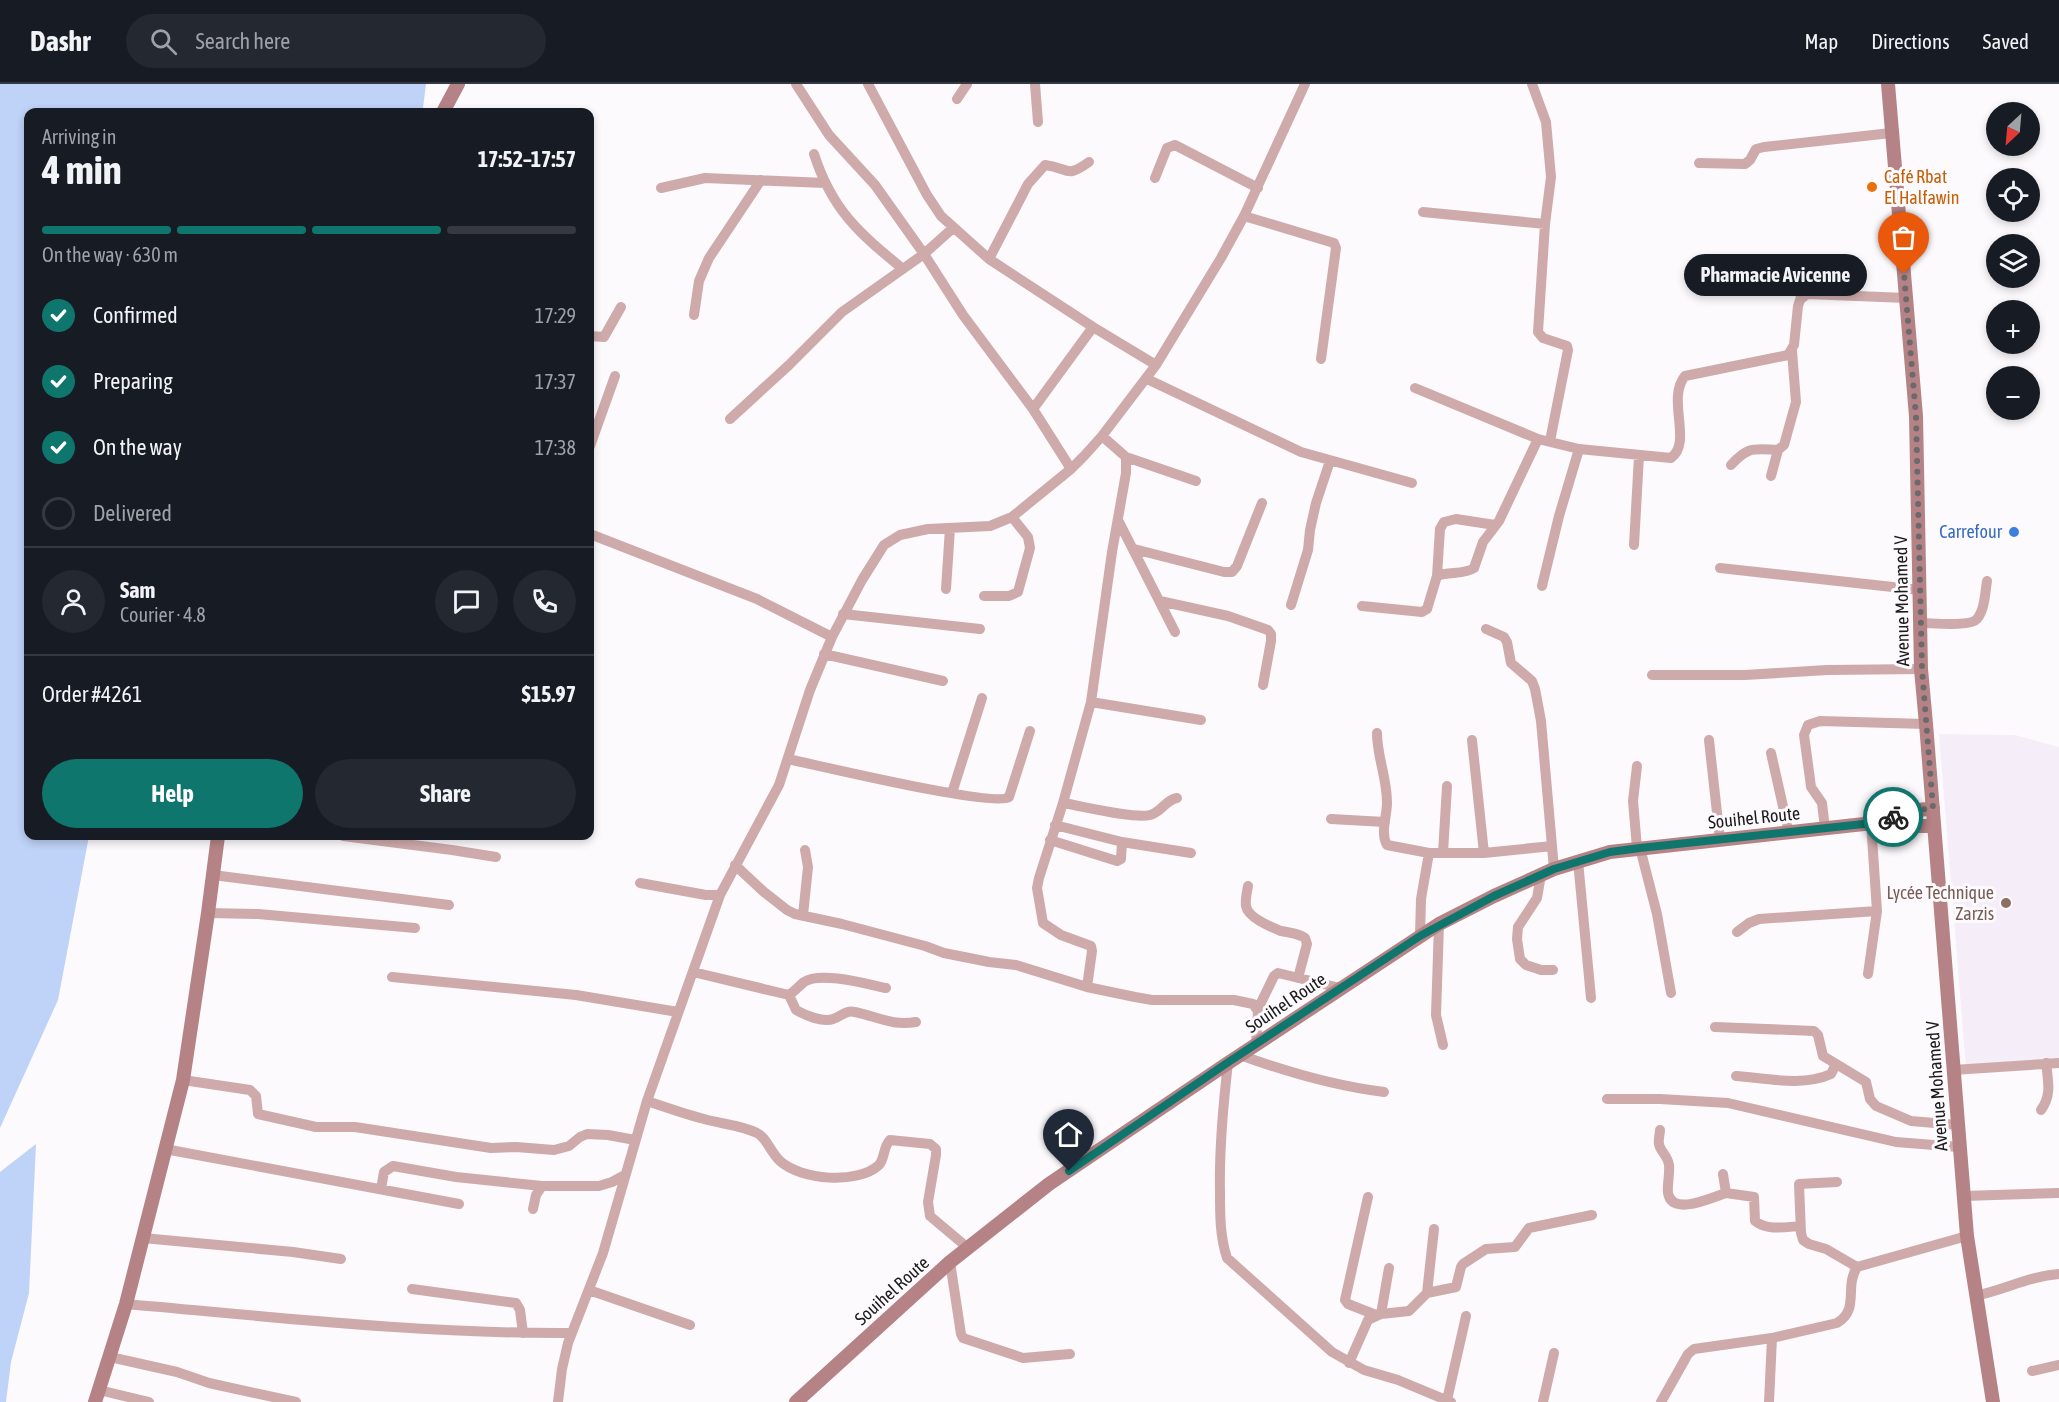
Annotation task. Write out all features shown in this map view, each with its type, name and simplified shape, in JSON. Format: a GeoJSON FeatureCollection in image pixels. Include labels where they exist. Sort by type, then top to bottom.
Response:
{"type":"FeatureCollection","features":[{"type":"Feature","properties":{"kind":"main road"},"geometry":{"type":"LineString","coordinates":[[445,108],[458,84]]}},
{"type":"Feature","properties":{"kind":"main road","name":"Avenue Mohamed V"},"geometry":{"type":"LineString","coordinates":[[1888,84],[1916,416],[1922,669],[1959,1147],[1967,1236],[1993,1402]]}},
{"type":"Feature","properties":{"kind":"main road"},"geometry":{"type":"LineString","coordinates":[[1877,822],[1906,812],[1933,808]]}},
{"type":"Feature","properties":{"kind":"main road"},"geometry":{"type":"LineString","coordinates":[[1877,822],[1898,826],[1934,826]]}},
{"type":"Feature","properties":{"kind":"main road","name":"Souihel Route"},"geometry":{"type":"LineString","coordinates":[[796,1402],[950,1262],[1049,1184],[1227,1063],[1440,924],[1554,869],[1610,852],[1877,822]]}},
{"type":"Feature","properties":{"kind":"main road"},"geometry":{"type":"LineString","coordinates":[[97,1396],[126,1304],[183,1080],[217,840]]}},
{"type":"Feature","properties":{"kind":"street"},"geometry":{"type":"LineString","coordinates":[[796,84],[829,135],[875,185],[924,254],[963,315],[1033,410],[1071,469]]}},
{"type":"Feature","properties":{"kind":"street"},"geometry":{"type":"LineString","coordinates":[[867,84],[927,195],[941,216],[953,228],[989,259],[1156,365]]}},
{"type":"Feature","properties":{"kind":"street"},"geometry":{"type":"LineString","coordinates":[[957,99],[967,84]]}},
{"type":"Feature","properties":{"kind":"street"},"geometry":{"type":"LineString","coordinates":[[1035,84],[1038,122]]}},
{"type":"Feature","properties":{"kind":"street"},"geometry":{"type":"LineString","coordinates":[[558,1402],[564,1357],[603,1253],[647,1101],[720,895],[779,785],[810,690],[843,614],[876,557],[890,540],[912,531],[990,526],[1012,517],[1071,469],[1102,436],[1147,379],[1221,258],[1258,188],[1305,84]]}},
{"type":"Feature","properties":{"kind":"street"},"geometry":{"type":"LineString","coordinates":[[1437,576],[1471,571],[1474,568],[1483,542],[1499,521],[1544,440],[1568,350],[1563,343],[1543,338],[1539,332],[1545,224],[1551,177],[1546,122],[1532,84]]}},
{"type":"Feature","properties":{"kind":"street"},"geometry":{"type":"LineString","coordinates":[[1699,163],[1745,164],[1756,149],[1764,147],[1891,133]]}},
{"type":"Feature","properties":{"kind":"street"},"geometry":{"type":"LineString","coordinates":[[1155,178],[1167,148],[1176,146],[1258,188]]}},
{"type":"Feature","properties":{"kind":"street"},"geometry":{"type":"LineString","coordinates":[[814,154],[837,206],[858,231],[903,269]]}},
{"type":"Feature","properties":{"kind":"street"},"geometry":{"type":"LineString","coordinates":[[989,259],[1028,184],[1045,165],[1071,172],[1089,162]]}},
{"type":"Feature","properties":{"kind":"street"},"geometry":{"type":"LineString","coordinates":[[661,188],[705,178],[825,183]]}},
{"type":"Feature","properties":{"kind":"street"},"geometry":{"type":"LineString","coordinates":[[694,315],[699,281],[709,258],[761,180]]}},
{"type":"Feature","properties":{"kind":"street"},"geometry":{"type":"LineString","coordinates":[[1423,212],[1545,224]]}},
{"type":"Feature","properties":{"kind":"street"},"geometry":{"type":"LineString","coordinates":[[1244,216],[1334,243],[1336,248],[1321,359]]}},
{"type":"Feature","properties":{"kind":"street"},"geometry":{"type":"LineString","coordinates":[[730,419],[842,312],[924,254],[953,228]]}},
{"type":"Feature","properties":{"kind":"street"},"geometry":{"type":"LineString","coordinates":[[1758,266],[1804,296]]}},
{"type":"Feature","properties":{"kind":"street"},"geometry":{"type":"LineString","coordinates":[[1771,476],[1778,450],[1784,445],[1795,408],[1792,351],[1798,306],[1804,296],[1807,294],[1906,298]]}},
{"type":"Feature","properties":{"kind":"street"},"geometry":{"type":"LineString","coordinates":[[594,336],[604,337],[621,307]]}},
{"type":"Feature","properties":{"kind":"street"},"geometry":{"type":"LineString","coordinates":[[1033,410],[1093,327]]}},
{"type":"Feature","properties":{"kind":"street"},"geometry":{"type":"LineString","coordinates":[[1415,388],[1544,440],[1579,449],[1666,459],[1676,455],[1680,442],[1678,395],[1679,386],[1685,376],[1777,358],[1788,355],[1792,351]]}},
{"type":"Feature","properties":{"kind":"street"},"geometry":{"type":"LineString","coordinates":[[594,435],[615,376]]}},
{"type":"Feature","properties":{"kind":"street"},"geometry":{"type":"LineString","coordinates":[[1147,379],[1284,444],[1330,461],[1412,483]]}},
{"type":"Feature","properties":{"kind":"street"},"geometry":{"type":"LineString","coordinates":[[1102,436],[1126,457],[1196,481]]}},
{"type":"Feature","properties":{"kind":"street"},"geometry":{"type":"LineString","coordinates":[[1542,586],[1558,516],[1579,449]]}},
{"type":"Feature","properties":{"kind":"street"},"geometry":{"type":"LineString","coordinates":[[1731,465],[1743,452],[1753,449],[1778,450]]}},
{"type":"Feature","properties":{"kind":"street"},"geometry":{"type":"LineString","coordinates":[[1634,546],[1639,456]]}},
{"type":"Feature","properties":{"kind":"street"},"geometry":{"type":"LineString","coordinates":[[1087,987],[1091,946],[1061,935],[1043,923],[1037,888],[1091,702],[1112,552],[1126,473],[1126,457]]}},
{"type":"Feature","properties":{"kind":"street"},"geometry":{"type":"LineString","coordinates":[[1291,605],[1308,550],[1316,503],[1330,461]]}},
{"type":"Feature","properties":{"kind":"street"},"geometry":{"type":"LineString","coordinates":[[1134,549],[1224,572],[1232,572],[1237,566],[1262,503]]}},
{"type":"Feature","properties":{"kind":"street"},"geometry":{"type":"LineString","coordinates":[[984,596],[1009,596],[1018,591],[1030,548],[1028,537],[1012,517]]}},
{"type":"Feature","properties":{"kind":"street"},"geometry":{"type":"LineString","coordinates":[[1362,606],[1425,610],[1437,576],[1440,529],[1444,522],[1456,519],[1495,525]]}},
{"type":"Feature","properties":{"kind":"street"},"geometry":{"type":"LineString","coordinates":[[1117,525],[1134,549],[1176,632]]}},
{"type":"Feature","properties":{"kind":"street"},"geometry":{"type":"LineString","coordinates":[[946,589],[950,528]]}},
{"type":"Feature","properties":{"kind":"street"},"geometry":{"type":"LineString","coordinates":[[594,536],[757,599],[832,637]]}},
{"type":"Feature","properties":{"kind":"street"},"geometry":{"type":"LineString","coordinates":[[1720,568],[1920,590]]}},
{"type":"Feature","properties":{"kind":"street"},"geometry":{"type":"LineString","coordinates":[[1921,623],[1971,624],[1978,618],[1984,605],[1987,582]]}},
{"type":"Feature","properties":{"kind":"street"},"geometry":{"type":"LineString","coordinates":[[1160,601],[1228,616],[1268,630],[1271,641],[1263,685]]}},
{"type":"Feature","properties":{"kind":"street"},"geometry":{"type":"LineString","coordinates":[[843,614],[980,629]]}},
{"type":"Feature","properties":{"kind":"street"},"geometry":{"type":"LineString","coordinates":[[1486,629],[1504,637],[1511,663],[1532,681],[1535,689],[1541,721],[1554,869]]}},
{"type":"Feature","properties":{"kind":"street"},"geometry":{"type":"LineString","coordinates":[[824,654],[943,681]]}},
{"type":"Feature","properties":{"kind":"street"},"geometry":{"type":"LineString","coordinates":[[1652,675],[1745,675],[1827,670],[1922,669]]}},
{"type":"Feature","properties":{"kind":"street"},"geometry":{"type":"LineString","coordinates":[[952,793],[982,698]]}},
{"type":"Feature","properties":{"kind":"street"},"geometry":{"type":"LineString","coordinates":[[1091,702],[1201,720]]}},
{"type":"Feature","properties":{"kind":"street"},"geometry":{"type":"LineString","coordinates":[[1825,829],[1822,803],[1811,787],[1804,735],[1808,725],[1820,721],[1926,724]]}},
{"type":"Feature","properties":{"kind":"street"},"geometry":{"type":"LineString","coordinates":[[788,759],[952,793],[1007,799],[1030,731]]}},
{"type":"Feature","properties":{"kind":"street"},"geometry":{"type":"LineString","coordinates":[[1377,733],[1378,753],[1383,762],[1387,791],[1384,837],[1387,845],[1429,853],[1484,853],[1552,846]]}},
{"type":"Feature","properties":{"kind":"street"},"geometry":{"type":"LineString","coordinates":[[1472,740],[1484,853]]}},
{"type":"Feature","properties":{"kind":"street"},"geometry":{"type":"LineString","coordinates":[[1708,740],[1720,840]]}},
{"type":"Feature","properties":{"kind":"street"},"geometry":{"type":"LineString","coordinates":[[1771,753],[1789,833]]}},
{"type":"Feature","properties":{"kind":"street"},"geometry":{"type":"LineString","coordinates":[[1637,766],[1633,801],[1639,848],[1657,914],[1671,993]]}},
{"type":"Feature","properties":{"kind":"street"},"geometry":{"type":"LineString","coordinates":[[1443,853],[1447,786]]}},
{"type":"Feature","properties":{"kind":"street"},"geometry":{"type":"LineString","coordinates":[[1062,803],[1141,816],[1158,813],[1170,799],[1177,798]]}},
{"type":"Feature","properties":{"kind":"street"},"geometry":{"type":"LineString","coordinates":[[1330,819],[1385,822]]}},
{"type":"Feature","properties":{"kind":"street"},"geometry":{"type":"LineString","coordinates":[[1868,974],[1877,911],[1877,822]]}},
{"type":"Feature","properties":{"kind":"street"},"geometry":{"type":"LineString","coordinates":[[1055,825],[1122,842],[1191,853]]}},
{"type":"Feature","properties":{"kind":"street"},"geometry":{"type":"LineString","coordinates":[[377,840],[496,857]]}},
{"type":"Feature","properties":{"kind":"street"},"geometry":{"type":"LineString","coordinates":[[1050,840],[1117,861],[1121,859],[1122,842]]}},
{"type":"Feature","properties":{"kind":"street"},"geometry":{"type":"LineString","coordinates":[[803,915],[808,867],[805,850]]}},
{"type":"Feature","properties":{"kind":"street"},"geometry":{"type":"LineString","coordinates":[[1420,936],[1421,899],[1429,853]]}},
{"type":"Feature","properties":{"kind":"street"},"geometry":{"type":"LineString","coordinates":[[1578,861],[1591,998]]}},
{"type":"Feature","properties":{"kind":"street"},"geometry":{"type":"LineString","coordinates":[[735,865],[787,910],[803,915],[915,943],[944,953],[989,962],[1016,964],[1087,987],[1152,1000],[1234,1000],[1253,1004],[1258,1009]]}},
{"type":"Feature","properties":{"kind":"street"},"geometry":{"type":"LineString","coordinates":[[213,875],[449,904]]}},
{"type":"Feature","properties":{"kind":"street"},"geometry":{"type":"LineString","coordinates":[[1540,875],[1537,898],[1518,927],[1517,939],[1520,959],[1526,965],[1541,970],[1553,970]]}},
{"type":"Feature","properties":{"kind":"street"},"geometry":{"type":"LineString","coordinates":[[640,883],[706,895],[720,895]]}},
{"type":"Feature","properties":{"kind":"street"},"geometry":{"type":"LineString","coordinates":[[1248,886],[1245,904],[1248,911],[1267,924],[1280,930],[1300,934],[1305,938],[1307,944],[1298,978]]}},
{"type":"Feature","properties":{"kind":"street"},"geometry":{"type":"LineString","coordinates":[[1737,932],[1749,922],[1759,919],[1877,911]]}},
{"type":"Feature","properties":{"kind":"street"},"geometry":{"type":"LineString","coordinates":[[208,913],[258,914],[415,928]]}},
{"type":"Feature","properties":{"kind":"street"},"geometry":{"type":"LineString","coordinates":[[1440,924],[1436,1015],[1443,1045]]}},
{"type":"Feature","properties":{"kind":"street"},"geometry":{"type":"LineString","coordinates":[[693,972],[789,995]]}},
{"type":"Feature","properties":{"kind":"street"},"geometry":{"type":"LineString","coordinates":[[1256,1044],[1258,1009],[1275,974],[1340,988]]}},
{"type":"Feature","properties":{"kind":"street"},"geometry":{"type":"LineString","coordinates":[[392,977],[576,995],[678,1012]]}},
{"type":"Feature","properties":{"kind":"street"},"geometry":{"type":"LineString","coordinates":[[789,995],[805,982],[816,978],[829,978],[886,988]]}},
{"type":"Feature","properties":{"kind":"street"},"geometry":{"type":"LineString","coordinates":[[789,995],[796,1010],[819,1018],[834,1019],[843,1013],[852,1012],[892,1024],[916,1022]]}},
{"type":"Feature","properties":{"kind":"street"},"geometry":{"type":"LineString","coordinates":[[1715,1027],[1814,1031],[1818,1035],[1823,1056],[1866,1082],[1870,1099],[1876,1106],[1911,1121],[1958,1125]]}},
{"type":"Feature","properties":{"kind":"street"},"geometry":{"type":"LineString","coordinates":[[1240,1055],[1318,1081],[1347,1088],[1384,1092]]}},
{"type":"Feature","properties":{"kind":"street"},"geometry":{"type":"LineString","coordinates":[[1227,1063],[1219,1162],[1221,1225],[1227,1258],[1332,1352],[1349,1363],[1449,1401],[1466,1316]]}},
{"type":"Feature","properties":{"kind":"street"},"geometry":{"type":"LineString","coordinates":[[2041,1110],[2048,1102],[2050,1094],[2046,1063]]}},
{"type":"Feature","properties":{"kind":"street"},"geometry":{"type":"LineString","coordinates":[[1953,1070],[2059,1063]]}},
{"type":"Feature","properties":{"kind":"street"},"geometry":{"type":"LineString","coordinates":[[1736,1076],[1793,1080],[1818,1079],[1831,1074],[1836,1064]]}},
{"type":"Feature","properties":{"kind":"street"},"geometry":{"type":"LineString","coordinates":[[183,1080],[250,1090],[256,1096],[258,1114],[316,1127],[355,1127],[491,1148],[554,1150],[568,1146],[586,1134],[635,1140]]}},
{"type":"Feature","properties":{"kind":"street"},"geometry":{"type":"LineString","coordinates":[[1607,1099],[1728,1103],[1896,1142],[1959,1147]]}},
{"type":"Feature","properties":{"kind":"street"},"geometry":{"type":"LineString","coordinates":[[647,1101],[702,1119],[756,1132],[764,1138],[770,1150],[782,1163],[806,1174],[841,1178],[858,1176],[880,1163],[890,1140],[930,1144],[936,1149],[936,1155],[928,1211],[930,1216],[968,1248]]}},
{"type":"Feature","properties":{"kind":"street"},"geometry":{"type":"LineString","coordinates":[[1660,1130],[1659,1144],[1668,1160],[1668,1193],[1675,1202],[1691,1205],[1726,1193],[1754,1197],[1755,1221],[1759,1225],[1773,1228],[1800,1226]]}},
{"type":"Feature","properties":{"kind":"street"},"geometry":{"type":"LineString","coordinates":[[165,1149],[459,1204]]}},
{"type":"Feature","properties":{"kind":"street"},"geometry":{"type":"LineString","coordinates":[[381,1189],[384,1172],[393,1166],[456,1177],[543,1186],[599,1186],[625,1175]]}},
{"type":"Feature","properties":{"kind":"street"},"geometry":{"type":"LineString","coordinates":[[1723,1174],[1726,1193]]}},
{"type":"Feature","properties":{"kind":"street"},"geometry":{"type":"LineString","coordinates":[[1837,1182],[1799,1184],[1800,1226],[1803,1240],[1827,1249],[1857,1267],[1967,1236]]}},
{"type":"Feature","properties":{"kind":"street"},"geometry":{"type":"LineString","coordinates":[[533,1209],[536,1195],[543,1186]]}},
{"type":"Feature","properties":{"kind":"street"},"geometry":{"type":"LineString","coordinates":[[1964,1196],[2059,1193]]}},
{"type":"Feature","properties":{"kind":"street"},"geometry":{"type":"LineString","coordinates":[[1368,1197],[1345,1300],[1348,1304],[1378,1315],[1409,1311],[1427,1293],[1456,1287],[1461,1267],[1486,1249],[1512,1249],[1518,1245],[1529,1228],[1592,1215]]}},
{"type":"Feature","properties":{"kind":"street"},"geometry":{"type":"LineString","coordinates":[[1427,1293],[1434,1229]]}},
{"type":"Feature","properties":{"kind":"street"},"geometry":{"type":"LineString","coordinates":[[143,1238],[293,1252],[341,1259]]}},
{"type":"Feature","properties":{"kind":"street"},"geometry":{"type":"LineString","coordinates":[[950,1262],[963,1338],[1023,1358],[1070,1354]]}},
{"type":"Feature","properties":{"kind":"street"},"geometry":{"type":"LineString","coordinates":[[1661,1402],[1688,1354],[1694,1349],[1772,1338],[1837,1323],[1845,1318],[1850,1310],[1851,1279],[1857,1267]]}},
{"type":"Feature","properties":{"kind":"street"},"geometry":{"type":"LineString","coordinates":[[1349,1363],[1364,1325],[1378,1315],[1389,1268]]}},
{"type":"Feature","properties":{"kind":"street"},"geometry":{"type":"LineString","coordinates":[[1976,1296],[2031,1278],[2059,1274]]}},
{"type":"Feature","properties":{"kind":"street"},"geometry":{"type":"LineString","coordinates":[[412,1289],[516,1302],[520,1310],[524,1333]]}},
{"type":"Feature","properties":{"kind":"street"},"geometry":{"type":"LineString","coordinates":[[589,1290],[690,1325]]}},
{"type":"Feature","properties":{"kind":"street"},"geometry":{"type":"LineString","coordinates":[[126,1304],[334,1324],[488,1333],[572,1333]]}},
{"type":"Feature","properties":{"kind":"street"},"geometry":{"type":"LineString","coordinates":[[1769,1402],[1772,1338]]}},
{"type":"Feature","properties":{"kind":"street"},"geometry":{"type":"LineString","coordinates":[[1543,1402],[1554,1353]]}},
{"type":"Feature","properties":{"kind":"street"},"geometry":{"type":"LineString","coordinates":[[110,1357],[177,1372],[201,1382],[296,1402]]}},
{"type":"Feature","properties":{"kind":"street"},"geometry":{"type":"LineString","coordinates":[[2032,1371],[2059,1365]]}},
{"type":"Feature","properties":{"kind":"street"},"geometry":{"type":"LineString","coordinates":[[97,1396],[149,1402]]}},
{"type":"Feature","properties":{"kind":"shaded area","name":"Lycée Technique Zarzis"},"geometry":{"type":"Polygon","coordinates":[[[1939,734],[2015,735],[2059,747],[2059,1060],[1966,1068],[1939,734]]]}},
{"type":"Feature","properties":{"kind":"water"},"geometry":{"type":"Polygon","coordinates":[[[0,84],[426,84],[423,108],[24,108],[24,840],[88,840],[58,1000],[0,1128],[0,84]]]}},
{"type":"Feature","properties":{"kind":"water"},"geometry":{"type":"Polygon","coordinates":[[[36,1144],[29,1293],[11,1362],[6,1402],[0,1402],[0,1172],[36,1144]]]}},
{"type":"Feature","properties":{"kind":"way so far"},"geometry":{"type":"LineString","coordinates":[[1893,817],[1906,812],[1933,808],[1922,669],[1916,416],[1904,274]]}},
{"type":"Feature","properties":{"kind":"place","name":"Café Rbat El Halfawin"},"geometry":{"type":"Point","coordinates":[1872,187]}},
{"type":"Feature","properties":{"kind":"place","name":"Pharmacie Avicenne"},"geometry":{"type":"Point","coordinates":[1904,274]}},
{"type":"Feature","properties":{"kind":"place","name":"Carrefour"},"geometry":{"type":"Point","coordinates":[2014,532]}},
{"type":"Feature","properties":{"kind":"place","name":"Lycée Technique Zarzis"},"geometry":{"type":"Point","coordinates":[2006,903]}},
{"type":"Feature","properties":{"kind":"route"},"geometry":{"type":"LineString","coordinates":[[1069,1171],[1227,1063],[1420,936],[1494,896],[1554,869],[1610,852],[1882,822],[1893,817]]}}]}
